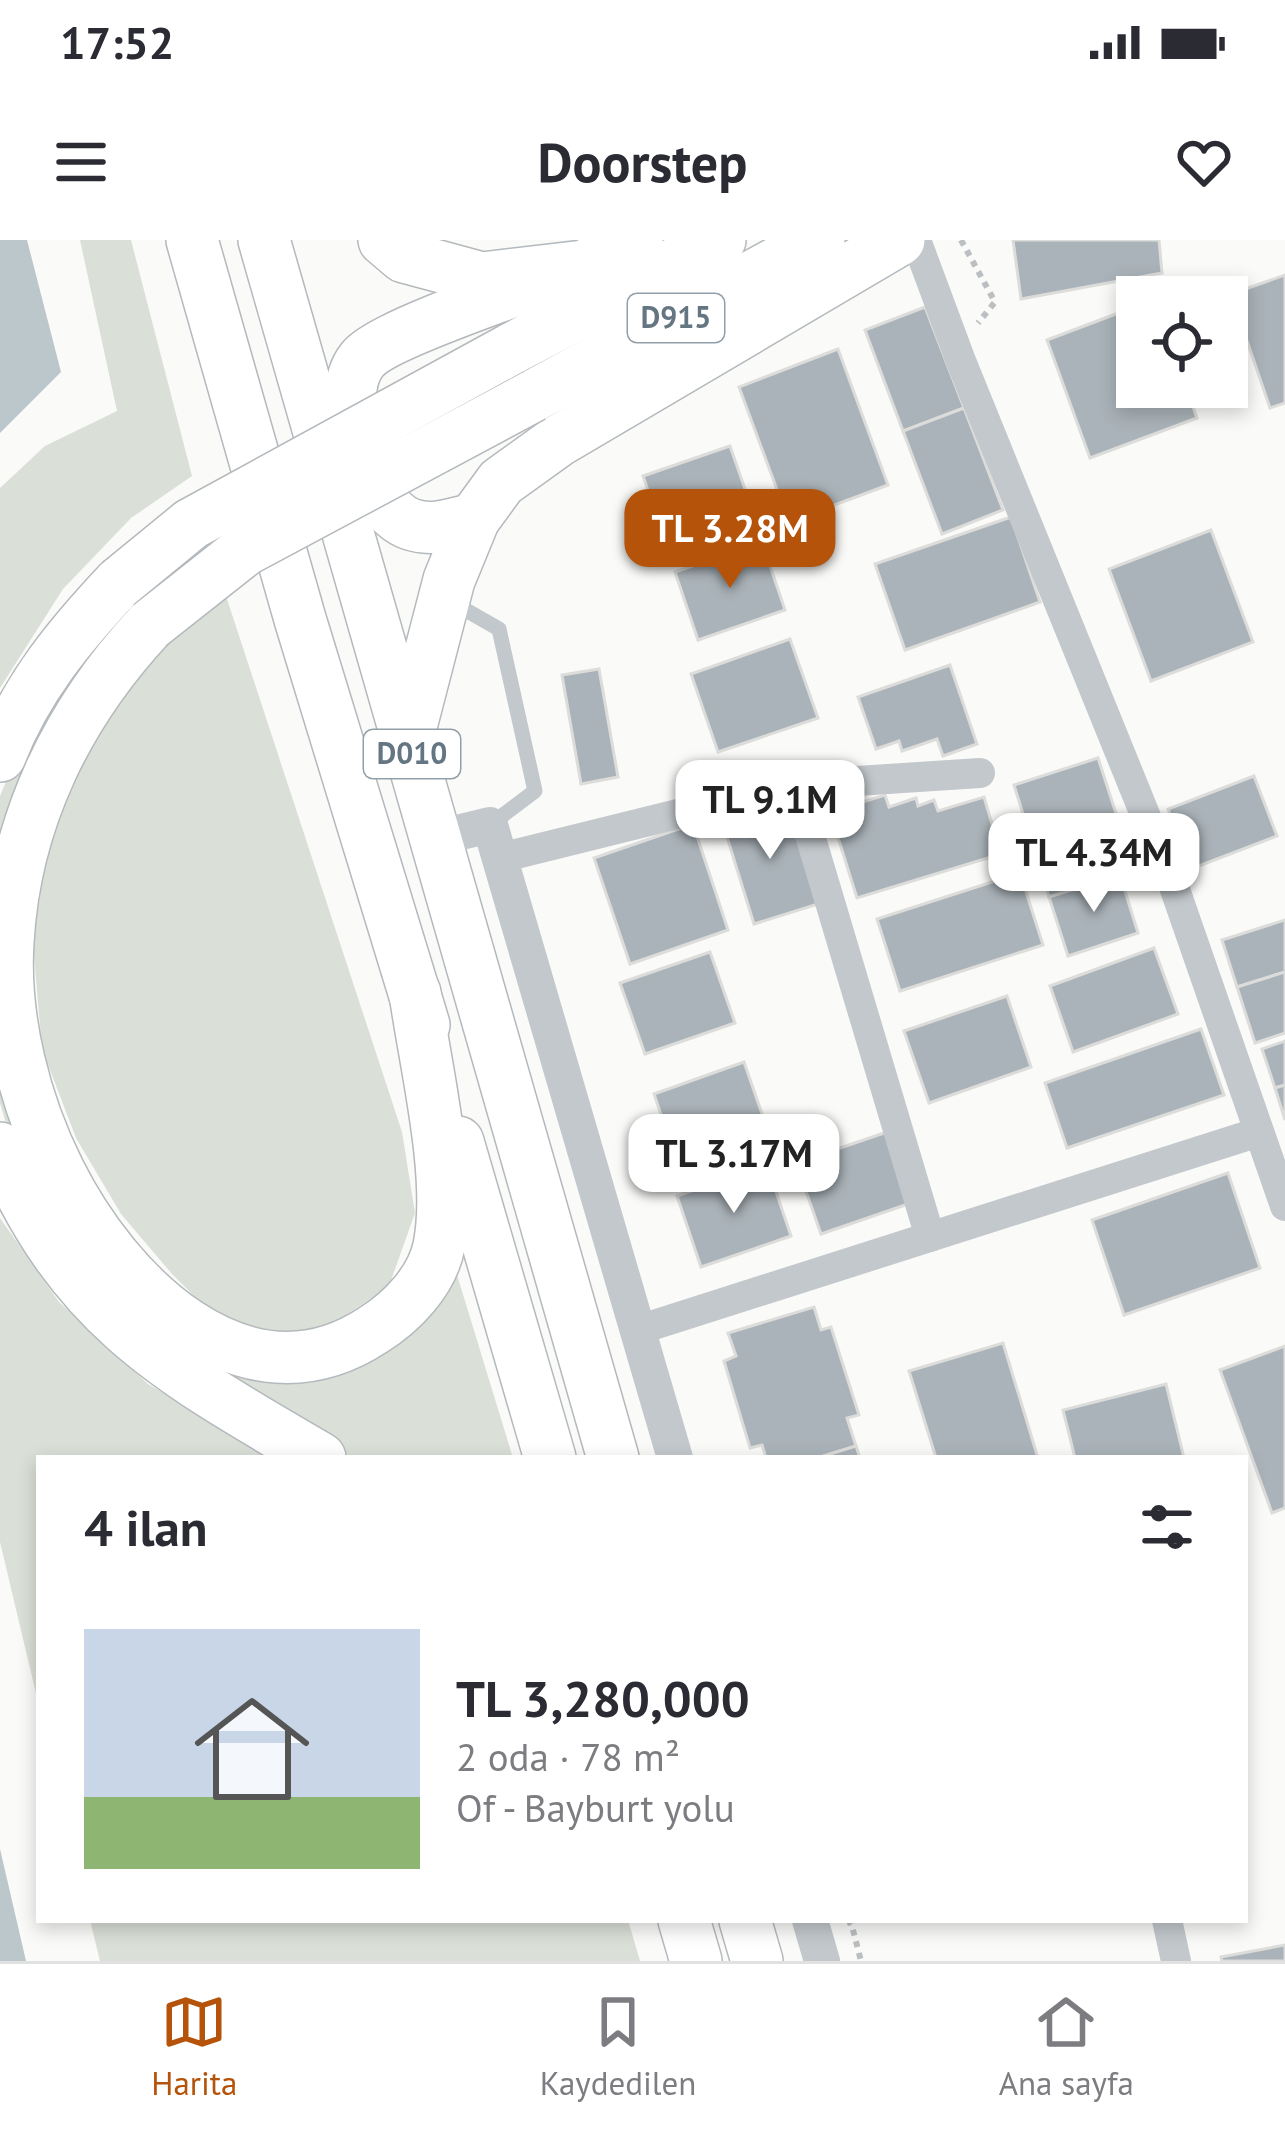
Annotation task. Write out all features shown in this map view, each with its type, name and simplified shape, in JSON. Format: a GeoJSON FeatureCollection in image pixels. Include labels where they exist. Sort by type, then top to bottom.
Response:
{"type":"FeatureCollection","features":[{"type":"Feature","properties":{"kind":"highway","name":"D010"},"geometry":{"type":"LineString","coordinates":[[192,240],[549,1455]]}},
{"type":"Feature","properties":{"kind":"highway","name":"D010"},"geometry":{"type":"LineString","coordinates":[[264,240],[612,1455]]}},
{"type":"Feature","properties":{"kind":"highway"},"geometry":{"type":"LineString","coordinates":[[384,240],[404,257],[482,278],[584,266]]}},
{"type":"Feature","properties":{"kind":"highway"},"geometry":{"type":"LineString","coordinates":[[474,519],[422,527],[406,523],[384,502],[358,452],[350,424],[353,376],[361,361],[393,338],[584,266],[637,240]]}},
{"type":"Feature","properties":{"kind":"highway","name":"D915"},"geometry":{"type":"LineString","coordinates":[[0,756],[51,662],[119,583],[191,524],[720,240]]}},
{"type":"Feature","properties":{"kind":"highway","name":"D915"},"geometry":{"type":"LineString","coordinates":[[415,993],[442,1195],[435,1263],[393,1317],[328,1352],[303,1358],[260,1357],[200,1334],[129,1271],[58,1172],[31,1102],[9,983],[7,946],[24,837],[43,788],[95,688],[150,625],[245,550],[819,240]]}},
{"type":"Feature","properties":{"kind":"highway"},"geometry":{"type":"LineString","coordinates":[[407,738],[444,597],[474,519],[501,482],[558,441],[899,240]]}},
{"type":"Feature","properties":{"kind":"highway"},"geometry":{"type":"LineString","coordinates":[[0,1148],[57,1258],[95,1303],[174,1369],[315,1455]]}},
{"type":"Feature","properties":{"kind":"highway"},"geometry":{"type":"LineString","coordinates":[[685,1923],[696,1961]]}},
{"type":"Feature","properties":{"kind":"highway"},"geometry":{"type":"LineString","coordinates":[[746,1923],[757,1961]]}},
{"type":"Feature","properties":{"kind":"street"},"geometry":{"type":"LineString","coordinates":[[916,240],[1172,880],[1285,1206]]}},
{"type":"Feature","properties":{"kind":"street"},"geometry":{"type":"LineString","coordinates":[[436,838],[495,841],[794,785],[980,772]]}},
{"type":"Feature","properties":{"kind":"street"},"geometry":{"type":"LineString","coordinates":[[794,785],[930,1237]]}},
{"type":"Feature","properties":{"kind":"street"},"geometry":{"type":"LineString","coordinates":[[495,841],[674,1455]]}},
{"type":"Feature","properties":{"kind":"street"},"geometry":{"type":"LineString","coordinates":[[638,1330],[1259,1132]]}},
{"type":"Feature","properties":{"kind":"street"},"geometry":{"type":"LineString","coordinates":[[811,1923],[822,1961]]}},
{"type":"Feature","properties":{"kind":"street"},"geometry":{"type":"LineString","coordinates":[[1168,1923],[1176,1961]]}},
{"type":"Feature","properties":{"kind":"lane"},"geometry":{"type":"LineString","coordinates":[[444,597],[499,629],[536,791],[495,841]]}},
{"type":"Feature","properties":{"kind":"path"},"geometry":{"type":"LineString","coordinates":[[962,240],[995,302]]}},
{"type":"Feature","properties":{"kind":"path"},"geometry":{"type":"LineString","coordinates":[[851,1923],[861,1961]]}},
{"type":"Feature","properties":{"kind":"shaded area"},"geometry":{"type":"Polygon","coordinates":[[[0,240],[27,240],[61,372],[0,433],[0,240]]]}},
{"type":"Feature","properties":{"kind":"shaded area"},"geometry":{"type":"Polygon","coordinates":[[[80,240],[131,240],[192,476],[131,518],[63,589],[0,688],[0,488],[45,446],[117,411],[80,240]]]}},
{"type":"Feature","properties":{"kind":"shaded area"},"geometry":{"type":"Polygon","coordinates":[[[208,543],[141,601],[0,886],[0,796],[20,748],[127,594],[208,543]]]}},
{"type":"Feature","properties":{"kind":"shaded area"},"geometry":{"type":"Polygon","coordinates":[[[224,590],[402,1132],[415,1213],[389,1286],[320,1333],[266,1338],[217,1319],[172,1274],[121,1214],[76,1138],[42,1049],[33,944],[47,850],[79,761],[123,687],[175,631],[224,590]]]}},
{"type":"Feature","properties":{"kind":"shaded area"},"geometry":{"type":"Polygon","coordinates":[[[0,1039],[24,1122],[247,1368],[454,1265],[512,1455],[346,1455],[194,1363],[8,1130],[0,1103],[0,1039]]]}},
{"type":"Feature","properties":{"kind":"shaded area"},"geometry":{"type":"Polygon","coordinates":[[[0,1218],[59,1302],[148,1384],[270,1455],[36,1455],[36,1693],[0,1542],[0,1218]]]}},
{"type":"Feature","properties":{"kind":"shaded area"},"geometry":{"type":"Polygon","coordinates":[[[0,1849],[26,1961],[0,1961],[0,1849]]]}},
{"type":"Feature","properties":{"kind":"shaded area"},"geometry":{"type":"Polygon","coordinates":[[[91,1923],[629,1923],[640,1961],[100,1961],[91,1923]]]}},
{"type":"Feature","properties":{"kind":"building"},"geometry":{"type":"Polygon","coordinates":[[[1013,240],[1159,240],[1162,273],[1116,276],[1116,281],[1021,299],[1013,240]]]}},
{"type":"Feature","properties":{"kind":"building"},"geometry":{"type":"Polygon","coordinates":[[[1285,275],[1285,403],[1270,408],[1248,344],[1248,288],[1285,275]]]}},
{"type":"Feature","properties":{"kind":"building"},"geometry":{"type":"Polygon","coordinates":[[[925,307],[964,408],[903,431],[865,330],[925,307]]]}},
{"type":"Feature","properties":{"kind":"building"},"geometry":{"type":"Polygon","coordinates":[[[1116,314],[1116,408],[1193,408],[1197,418],[1090,458],[1047,340],[1116,314]]]}},
{"type":"Feature","properties":{"kind":"building"},"geometry":{"type":"Polygon","coordinates":[[[838,349],[888,485],[789,522],[739,387],[838,349]]]}},
{"type":"Feature","properties":{"kind":"building"},"geometry":{"type":"Polygon","coordinates":[[[964,408],[1003,510],[942,534],[903,431],[964,408]]]}},
{"type":"Feature","properties":{"kind":"building"},"geometry":{"type":"Polygon","coordinates":[[[730,446],[754,515],[667,545],[643,476],[730,446]]]}},
{"type":"Feature","properties":{"kind":"building"},"geometry":{"type":"Polygon","coordinates":[[[1011,517],[1040,602],[905,650],[875,564],[1011,517]]]}},
{"type":"Feature","properties":{"kind":"building"},"geometry":{"type":"Polygon","coordinates":[[[1211,530],[1253,642],[1151,681],[1109,569],[1211,530]]]}},
{"type":"Feature","properties":{"kind":"building"},"geometry":{"type":"Polygon","coordinates":[[[762,542],[785,610],[698,640],[675,572],[762,542]]]}},
{"type":"Feature","properties":{"kind":"building"},"geometry":{"type":"Polygon","coordinates":[[[790,639],[818,718],[718,752],[691,674],[790,639]]]}},
{"type":"Feature","properties":{"kind":"building"},"geometry":{"type":"Polygon","coordinates":[[[950,665],[977,744],[943,756],[937,739],[902,751],[899,741],[876,749],[858,697],[950,665]]]}},
{"type":"Feature","properties":{"kind":"building"},"geometry":{"type":"Polygon","coordinates":[[[599,669],[618,777],[581,784],[562,675],[599,669]]]}},
{"type":"Feature","properties":{"kind":"building"},"geometry":{"type":"Polygon","coordinates":[[[1098,758],[1122,832],[1037,859],[1014,785],[1098,758]]]}},
{"type":"Feature","properties":{"kind":"building"},"geometry":{"type":"Polygon","coordinates":[[[1254,776],[1277,836],[1191,869],[1168,809],[1254,776]]]}},
{"type":"Feature","properties":{"kind":"building"},"geometry":{"type":"Polygon","coordinates":[[[885,795],[889,807],[916,798],[918,806],[934,800],[938,811],[984,797],[1001,854],[857,898],[830,812],[885,795]]]}},
{"type":"Feature","properties":{"kind":"building"},"geometry":{"type":"Polygon","coordinates":[[[786,801],[818,904],[754,924],[722,821],[786,801]]]}},
{"type":"Feature","properties":{"kind":"building"},"geometry":{"type":"Polygon","coordinates":[[[693,824],[728,930],[630,964],[594,858],[693,824]]]}},
{"type":"Feature","properties":{"kind":"building"},"geometry":{"type":"Polygon","coordinates":[[[1114,835],[1126,873],[1049,897],[1037,859],[1114,835]]]}},
{"type":"Feature","properties":{"kind":"building"},"geometry":{"type":"Polygon","coordinates":[[[1020,873],[1043,945],[900,991],[877,919],[1020,873]]]}},
{"type":"Feature","properties":{"kind":"building"},"geometry":{"type":"Polygon","coordinates":[[[1120,875],[1138,933],[1068,956],[1049,897],[1120,875]]]}},
{"type":"Feature","properties":{"kind":"building"},"geometry":{"type":"Polygon","coordinates":[[[1285,920],[1285,972],[1237,987],[1222,940],[1285,920]]]}},
{"type":"Feature","properties":{"kind":"building"},"geometry":{"type":"Polygon","coordinates":[[[1154,948],[1178,1014],[1073,1052],[1050,986],[1154,948]]]}},
{"type":"Feature","properties":{"kind":"building"},"geometry":{"type":"Polygon","coordinates":[[[710,952],[735,1023],[645,1054],[620,983],[710,952]]]}},
{"type":"Feature","properties":{"kind":"building"},"geometry":{"type":"Polygon","coordinates":[[[1285,972],[1285,1033],[1255,1043],[1237,987],[1285,972]]]}},
{"type":"Feature","properties":{"kind":"building"},"geometry":{"type":"Polygon","coordinates":[[[1007,996],[1031,1067],[929,1103],[904,1031],[1007,996]]]}},
{"type":"Feature","properties":{"kind":"building"},"geometry":{"type":"Polygon","coordinates":[[[1201,1029],[1224,1095],[1067,1148],[1045,1083],[1201,1029]]]}},
{"type":"Feature","properties":{"kind":"building"},"geometry":{"type":"Polygon","coordinates":[[[1285,1041],[1285,1085],[1275,1088],[1262,1049],[1285,1041]]]}},
{"type":"Feature","properties":{"kind":"building"},"geometry":{"type":"Polygon","coordinates":[[[744,1062],[769,1134],[678,1165],[654,1094],[744,1062]]]}},
{"type":"Feature","properties":{"kind":"building"},"geometry":{"type":"Polygon","coordinates":[[[1285,1085],[1285,1120],[1275,1088],[1285,1085]]]}},
{"type":"Feature","properties":{"kind":"building"},"geometry":{"type":"Polygon","coordinates":[[[887,1132],[911,1203],[821,1234],[796,1163],[887,1132]]]}},
{"type":"Feature","properties":{"kind":"building"},"geometry":{"type":"Polygon","coordinates":[[[767,1165],[791,1236],[701,1267],[677,1196],[767,1165]]]}},
{"type":"Feature","properties":{"kind":"building"},"geometry":{"type":"Polygon","coordinates":[[[1228,1173],[1260,1268],[1124,1315],[1092,1220],[1228,1173]]]}},
{"type":"Feature","properties":{"kind":"building"},"geometry":{"type":"Polygon","coordinates":[[[814,1307],[821,1330],[831,1327],[859,1415],[847,1418],[856,1446],[827,1455],[765,1455],[762,1445],[750,1448],[724,1361],[736,1356],[728,1333],[814,1307]]]}},
{"type":"Feature","properties":{"kind":"building"},"geometry":{"type":"Polygon","coordinates":[[[1003,1343],[1037,1455],[935,1455],[909,1371],[1003,1343]]]}},
{"type":"Feature","properties":{"kind":"building"},"geometry":{"type":"Polygon","coordinates":[[[1285,1346],[1285,1508],[1272,1513],[1220,1370],[1285,1346]]]}},
{"type":"Feature","properties":{"kind":"building"},"geometry":{"type":"Polygon","coordinates":[[[1166,1384],[1183,1455],[1074,1455],[1063,1410],[1166,1384]]]}},
{"type":"Feature","properties":{"kind":"building"},"geometry":{"type":"Polygon","coordinates":[[[856,1446],[859,1455],[827,1455],[856,1446]]]}},
{"type":"Feature","properties":{"kind":"building"},"geometry":{"type":"Polygon","coordinates":[[[1285,1945],[1285,1961],[1222,1961],[1221,1957],[1285,1945]]]}}]}
